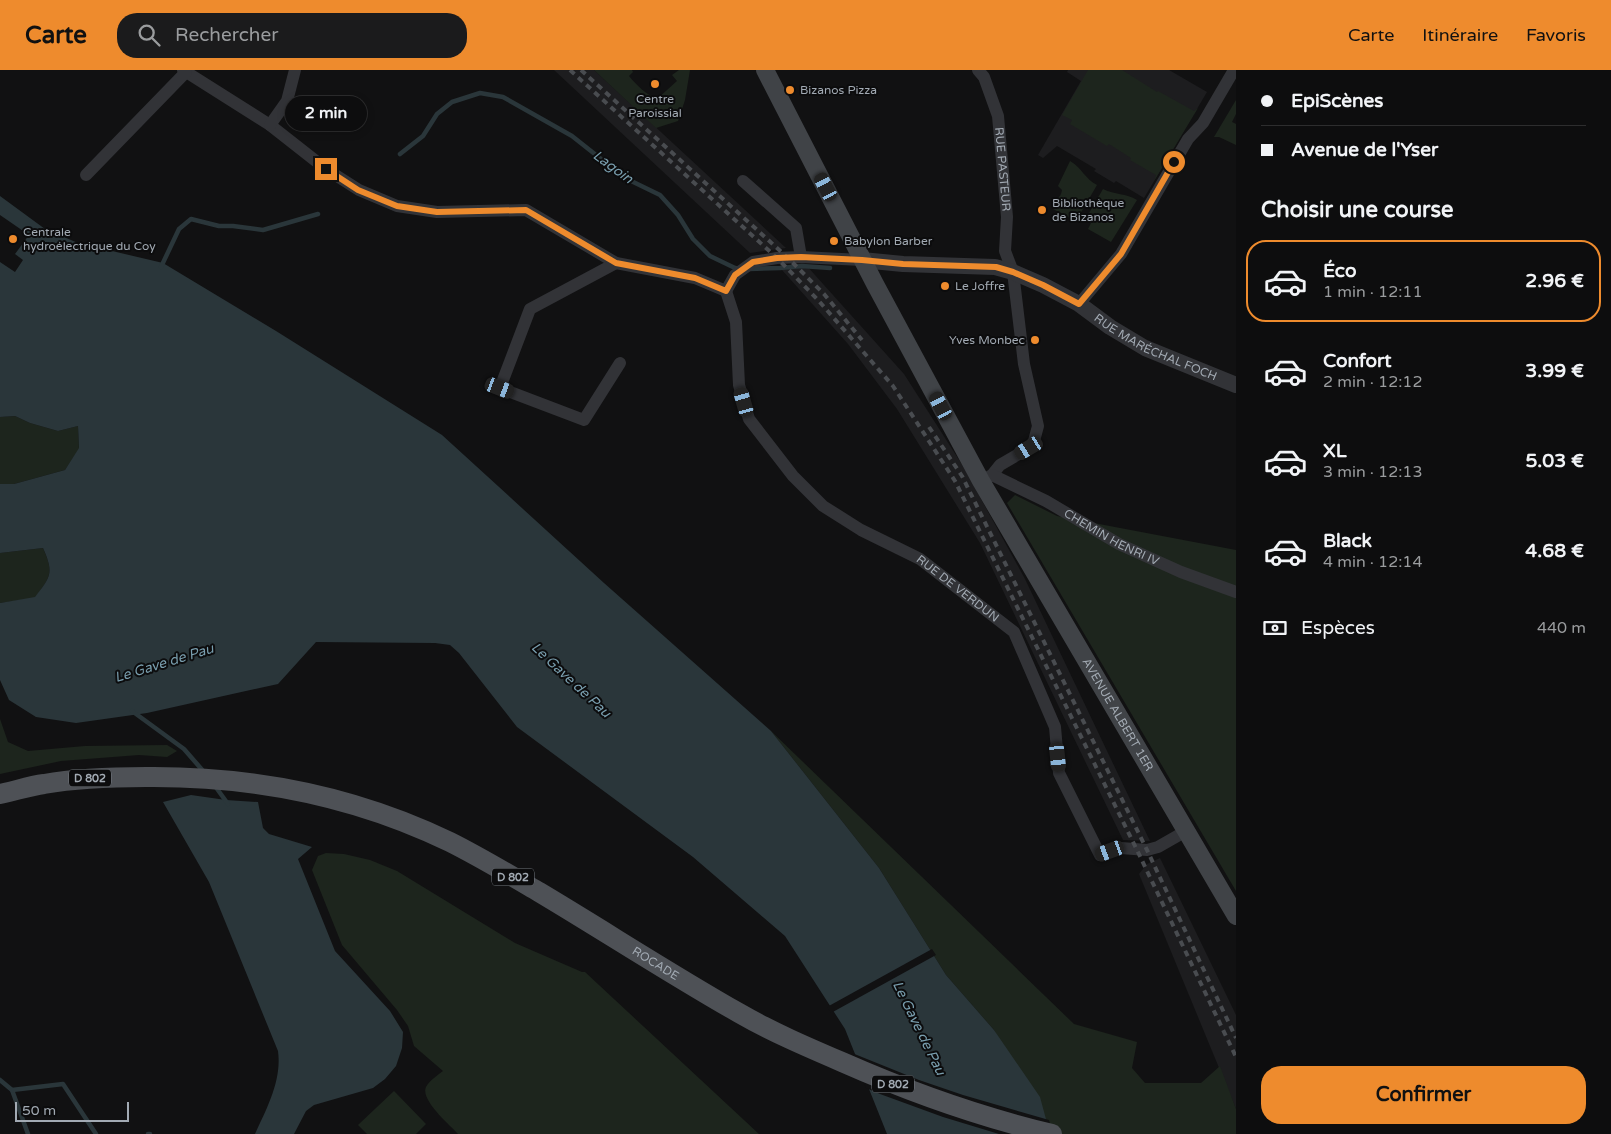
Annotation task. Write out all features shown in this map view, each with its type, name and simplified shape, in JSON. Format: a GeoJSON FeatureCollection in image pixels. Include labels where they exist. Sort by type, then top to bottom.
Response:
{"type":"FeatureCollection","features":[{"type":"Feature","properties":{"kind":"main road","name":"AVENUE ALBERT 1ER"},"geometry":{"type":"LineString","coordinates":[[765,70],[862,260],[987,478],[1000,514],[1236,916]]}},
{"type":"Feature","properties":{"kind":"main road","name":"ROCADE"},"geometry":{"type":"LineString","coordinates":[[0,794],[43,784],[100,777],[182,777],[266,784],[311,792],[352,803],[407,823],[450,843],[513,877],[742,1014],[811,1049],[910,1090],[968,1110],[1052,1134]]}},
{"type":"Feature","properties":{"kind":"street"},"geometry":{"type":"LineString","coordinates":[[270,125],[287,101],[295,70]]}},
{"type":"Feature","properties":{"kind":"street","name":"RUE PASTEUR"},"geometry":{"type":"LineString","coordinates":[[978,70],[984,77],[998,116],[1007,216],[1005,252],[1013,272],[1024,364],[1038,426],[1034,441],[1029,448],[1000,465],[987,478]]}},
{"type":"Feature","properties":{"kind":"street"},"geometry":{"type":"LineString","coordinates":[[1079,304],[1121,254],[1188,140],[1203,123],[1234,70]]}},
{"type":"Feature","properties":{"kind":"street"},"geometry":{"type":"LineString","coordinates":[[86,175],[184,71],[270,125],[326,169],[358,190],[397,206],[437,212],[526,210],[616,263],[695,278],[726,291],[735,275],[753,262],[801,257],[862,260]]}},
{"type":"Feature","properties":{"kind":"street"},"geometry":{"type":"LineString","coordinates":[[742,181],[796,228],[801,257]]}},
{"type":"Feature","properties":{"kind":"street","name":"RUE MARÉCHAL FOCH"},"geometry":{"type":"LineString","coordinates":[[862,260],[903,264],[996,267],[1013,272],[1079,304],[1110,327],[1145,348],[1236,385]]}},
{"type":"Feature","properties":{"kind":"street"},"geometry":{"type":"LineString","coordinates":[[616,263],[530,309],[500,388],[584,420],[620,363]]}},
{"type":"Feature","properties":{"kind":"street","name":"RUE DE VERDUN"},"geometry":{"type":"LineString","coordinates":[[726,291],[736,322],[739,385],[749,419],[793,476],[823,506],[861,530],[920,559],[1014,632],[1055,727],[1059,772],[1100,855],[1121,848],[1147,850],[1158,847],[1186,831]]}},
{"type":"Feature","properties":{"kind":"street","name":"CHEMIN HENRI IV"},"geometry":{"type":"LineString","coordinates":[[987,478],[1046,501],[1118,544],[1181,572],[1236,592]]}},
{"type":"Feature","properties":{"kind":"shaded area"},"geometry":{"type":"Polygon","coordinates":[[[554,70],[594,70],[786,248],[750,253],[554,70]]]}},
{"type":"Feature","properties":{"kind":"shaded area"},"geometry":{"type":"Polygon","coordinates":[[[594,70],[632,70],[633,72],[629,76],[632,80],[645,92],[657,99],[677,81],[672,75],[679,70],[690,70],[685,100],[678,121],[656,128],[594,70]]]}},
{"type":"Feature","properties":{"kind":"shaded area"},"geometry":{"type":"Polygon","coordinates":[[[1068,70],[1169,70],[1207,92],[1144,198],[1116,181],[1114,183],[1094,171],[1096,169],[1057,146],[1043,158],[1038,155],[1081,81],[1067,72],[1068,70]]]}},
{"type":"Feature","properties":{"kind":"shaded area"},"geometry":{"type":"Polygon","coordinates":[[[1088,70],[1122,70],[1157,92],[1194,111],[1198,108],[1154,181],[1156,175],[1130,160],[1131,158],[1109,144],[1107,146],[1070,124],[1072,120],[1062,115],[1088,70]]]}},
{"type":"Feature","properties":{"kind":"shaded area"},"geometry":{"type":"Polygon","coordinates":[[[1236,100],[1236,114],[1232,122],[1236,124],[1236,145],[1219,137],[1214,137],[1236,100]]]}},
{"type":"Feature","properties":{"kind":"shaded area"},"geometry":{"type":"Polygon","coordinates":[[[1070,161],[1089,180],[1097,185],[1079,216],[1073,213],[1070,218],[1053,209],[1056,199],[1060,196],[1062,190],[1058,186],[1070,161]]]}},
{"type":"Feature","properties":{"kind":"shaded area"},"geometry":{"type":"Polygon","coordinates":[[[1103,189],[1137,200],[1111,242],[1088,229],[1091,223],[1085,220],[1103,189]]]}},
{"type":"Feature","properties":{"kind":"shaded area"},"geometry":{"type":"Polygon","coordinates":[[[806,265],[904,374],[963,466],[1025,579],[1150,841],[1123,840],[980,543],[897,409],[848,344],[782,270],[806,265]]]}},
{"type":"Feature","properties":{"kind":"shaded area"},"geometry":{"type":"Polygon","coordinates":[[[15,416],[30,423],[58,431],[78,426],[79,449],[65,470],[14,484],[0,484],[0,417],[15,416]]]}},
{"type":"Feature","properties":{"kind":"shaded area"},"geometry":{"type":"Polygon","coordinates":[[[1015,495],[1057,516],[1236,550],[1236,891],[1007,503],[1015,495]]]}},
{"type":"Feature","properties":{"kind":"shaded area"},"geometry":{"type":"Polygon","coordinates":[[[43,548],[50,569],[45,584],[35,598],[0,603],[0,553],[43,548]]]}},
{"type":"Feature","properties":{"kind":"shaded area"},"geometry":{"type":"Polygon","coordinates":[[[0,719],[8,742],[28,751],[85,746],[167,745],[177,751],[167,757],[139,755],[61,761],[0,774],[0,719]]]}},
{"type":"Feature","properties":{"kind":"shaded area"},"geometry":{"type":"Polygon","coordinates":[[[771,731],[1074,1024],[1137,1042],[1132,1068],[1145,1083],[1201,1083],[1220,1066],[1236,1109],[1236,1134],[1050,1134],[994,1030],[946,975],[879,868],[771,731]]]}},
{"type":"Feature","properties":{"kind":"shaded area"},"geometry":{"type":"Polygon","coordinates":[[[326,853],[344,854],[370,860],[397,871],[515,943],[585,972],[759,1134],[458,1134],[431,1105],[425,1092],[429,1083],[443,1071],[414,1046],[408,1026],[397,1010],[342,945],[312,870],[318,856],[326,853]]]}},
{"type":"Feature","properties":{"kind":"shaded area"},"geometry":{"type":"Polygon","coordinates":[[[1160,858],[1236,1015],[1236,1109],[1139,874],[1147,864],[1160,858]]]}},
{"type":"Feature","properties":{"kind":"shaded area"},"geometry":{"type":"Polygon","coordinates":[[[394,1091],[426,1124],[416,1134],[367,1134],[358,1125],[394,1091]]]}},
{"type":"Feature","properties":{"kind":"water","name":"Le Gave de Pau"},"geometry":{"type":"Polygon","coordinates":[[[0,196],[45,229],[78,243],[163,263],[442,435],[604,583],[771,731],[879,868],[946,975],[994,1030],[1040,1097],[1050,1134],[887,1134],[845,1029],[785,936],[693,857],[517,727],[459,653],[450,645],[435,643],[316,642],[278,684],[147,713],[76,723],[36,717],[9,700],[0,680],[0,603],[35,597],[45,584],[50,569],[43,548],[0,553],[0,484],[14,484],[65,470],[79,448],[78,426],[58,431],[30,423],[15,416],[0,417],[0,262],[15,272],[23,260],[15,254],[29,235],[0,215],[0,196]]]}},
{"type":"Feature","properties":{"kind":"water"},"geometry":{"type":"Polygon","coordinates":[[[191,795],[258,802],[263,828],[269,834],[312,847],[298,859],[335,951],[390,1011],[403,1032],[402,1048],[396,1066],[385,1079],[373,1088],[314,1105],[306,1111],[294,1134],[255,1134],[269,1104],[276,1083],[279,1062],[278,1051],[209,882],[163,802],[191,795]]]}},
{"type":"Feature","properties":{"kind":"pier"},"geometry":{"type":"Polygon","coordinates":[[[932,949],[936,955],[831,1013],[827,1007],[932,949]]]}},
{"type":"Feature","properties":{"kind":"pier"},"geometry":{"type":"Polygon","coordinates":[[[852,1053],[919,1080],[963,1095],[1049,1120],[1053,1134],[999,1134],[943,1117],[880,1094],[866,1088],[852,1053]]]}},
{"type":"Feature","properties":{"kind":"waterway","name":"Lagoin"},"geometry":{"type":"LineString","coordinates":[[400,154],[423,136],[437,114],[452,102],[480,93],[503,97],[572,136],[625,178],[660,195],[678,215],[693,239],[710,256],[739,269]]}},
{"type":"Feature","properties":{"kind":"waterway","name":"Lagoin"},"geometry":{"type":"LineString","coordinates":[[161,267],[179,229],[191,219],[219,226],[263,230],[318,214]]}},
{"type":"Feature","properties":{"kind":"waterway","name":"Lagoin"},"geometry":{"type":"LineString","coordinates":[[749,269],[802,266],[830,268]]}},
{"type":"Feature","properties":{"kind":"waterway"},"geometry":{"type":"LineString","coordinates":[[132,711],[184,749],[204,772]]}},
{"type":"Feature","properties":{"kind":"waterway"},"geometry":{"type":"LineString","coordinates":[[215,786],[228,804]]}},
{"type":"Feature","properties":{"kind":"waterway"},"geometry":{"type":"LineString","coordinates":[[0,1080],[12,1090],[28,1134]]}},
{"type":"Feature","properties":{"kind":"waterway"},"geometry":{"type":"LineString","coordinates":[[12,1090],[63,1084],[96,1134]]}},
{"type":"Feature","properties":{"kind":"railway"},"geometry":{"type":"LineString","coordinates":[[570,70],[777,258],[818,300],[893,386],[955,481],[1137,850],[1236,1057]]}},
{"type":"Feature","properties":{"kind":"railway"},"geometry":{"type":"LineString","coordinates":[[581,70],[788,258],[824,294],[862,340]]}},
{"type":"Feature","properties":{"kind":"railway"},"geometry":{"type":"LineString","coordinates":[[929,427],[962,476],[1147,850],[1236,1038]]}},
{"type":"Feature","properties":{"kind":"place","name":"Centre Paroissial"},"geometry":{"type":"Point","coordinates":[655,84]}},
{"type":"Feature","properties":{"kind":"place","name":"Bizanos Pizza"},"geometry":{"type":"Point","coordinates":[790,90]}},
{"type":"Feature","properties":{"kind":"place","name":"Bibliothèque de Bizanos"},"geometry":{"type":"Point","coordinates":[1042,210]}},
{"type":"Feature","properties":{"kind":"place","name":"Centrale hydroélectrique du Coy"},"geometry":{"type":"Point","coordinates":[13,239]}},
{"type":"Feature","properties":{"kind":"place","name":"Babylon Barber"},"geometry":{"type":"Point","coordinates":[834,241]}},
{"type":"Feature","properties":{"kind":"place","name":"Le Joffre"},"geometry":{"type":"Point","coordinates":[945,286]}},
{"type":"Feature","properties":{"kind":"place","name":"Yves Monbec"},"geometry":{"type":"Point","coordinates":[1035,340]}},
{"type":"Feature","properties":{"kind":"route"},"geometry":{"type":"LineString","coordinates":[[326,169],[358,190],[397,206],[437,212],[526,210],[616,263],[695,278],[726,291],[735,275],[753,262],[801,257],[903,264],[996,267],[1043,285],[1079,304],[1121,254],[1174,162]]}}]}
